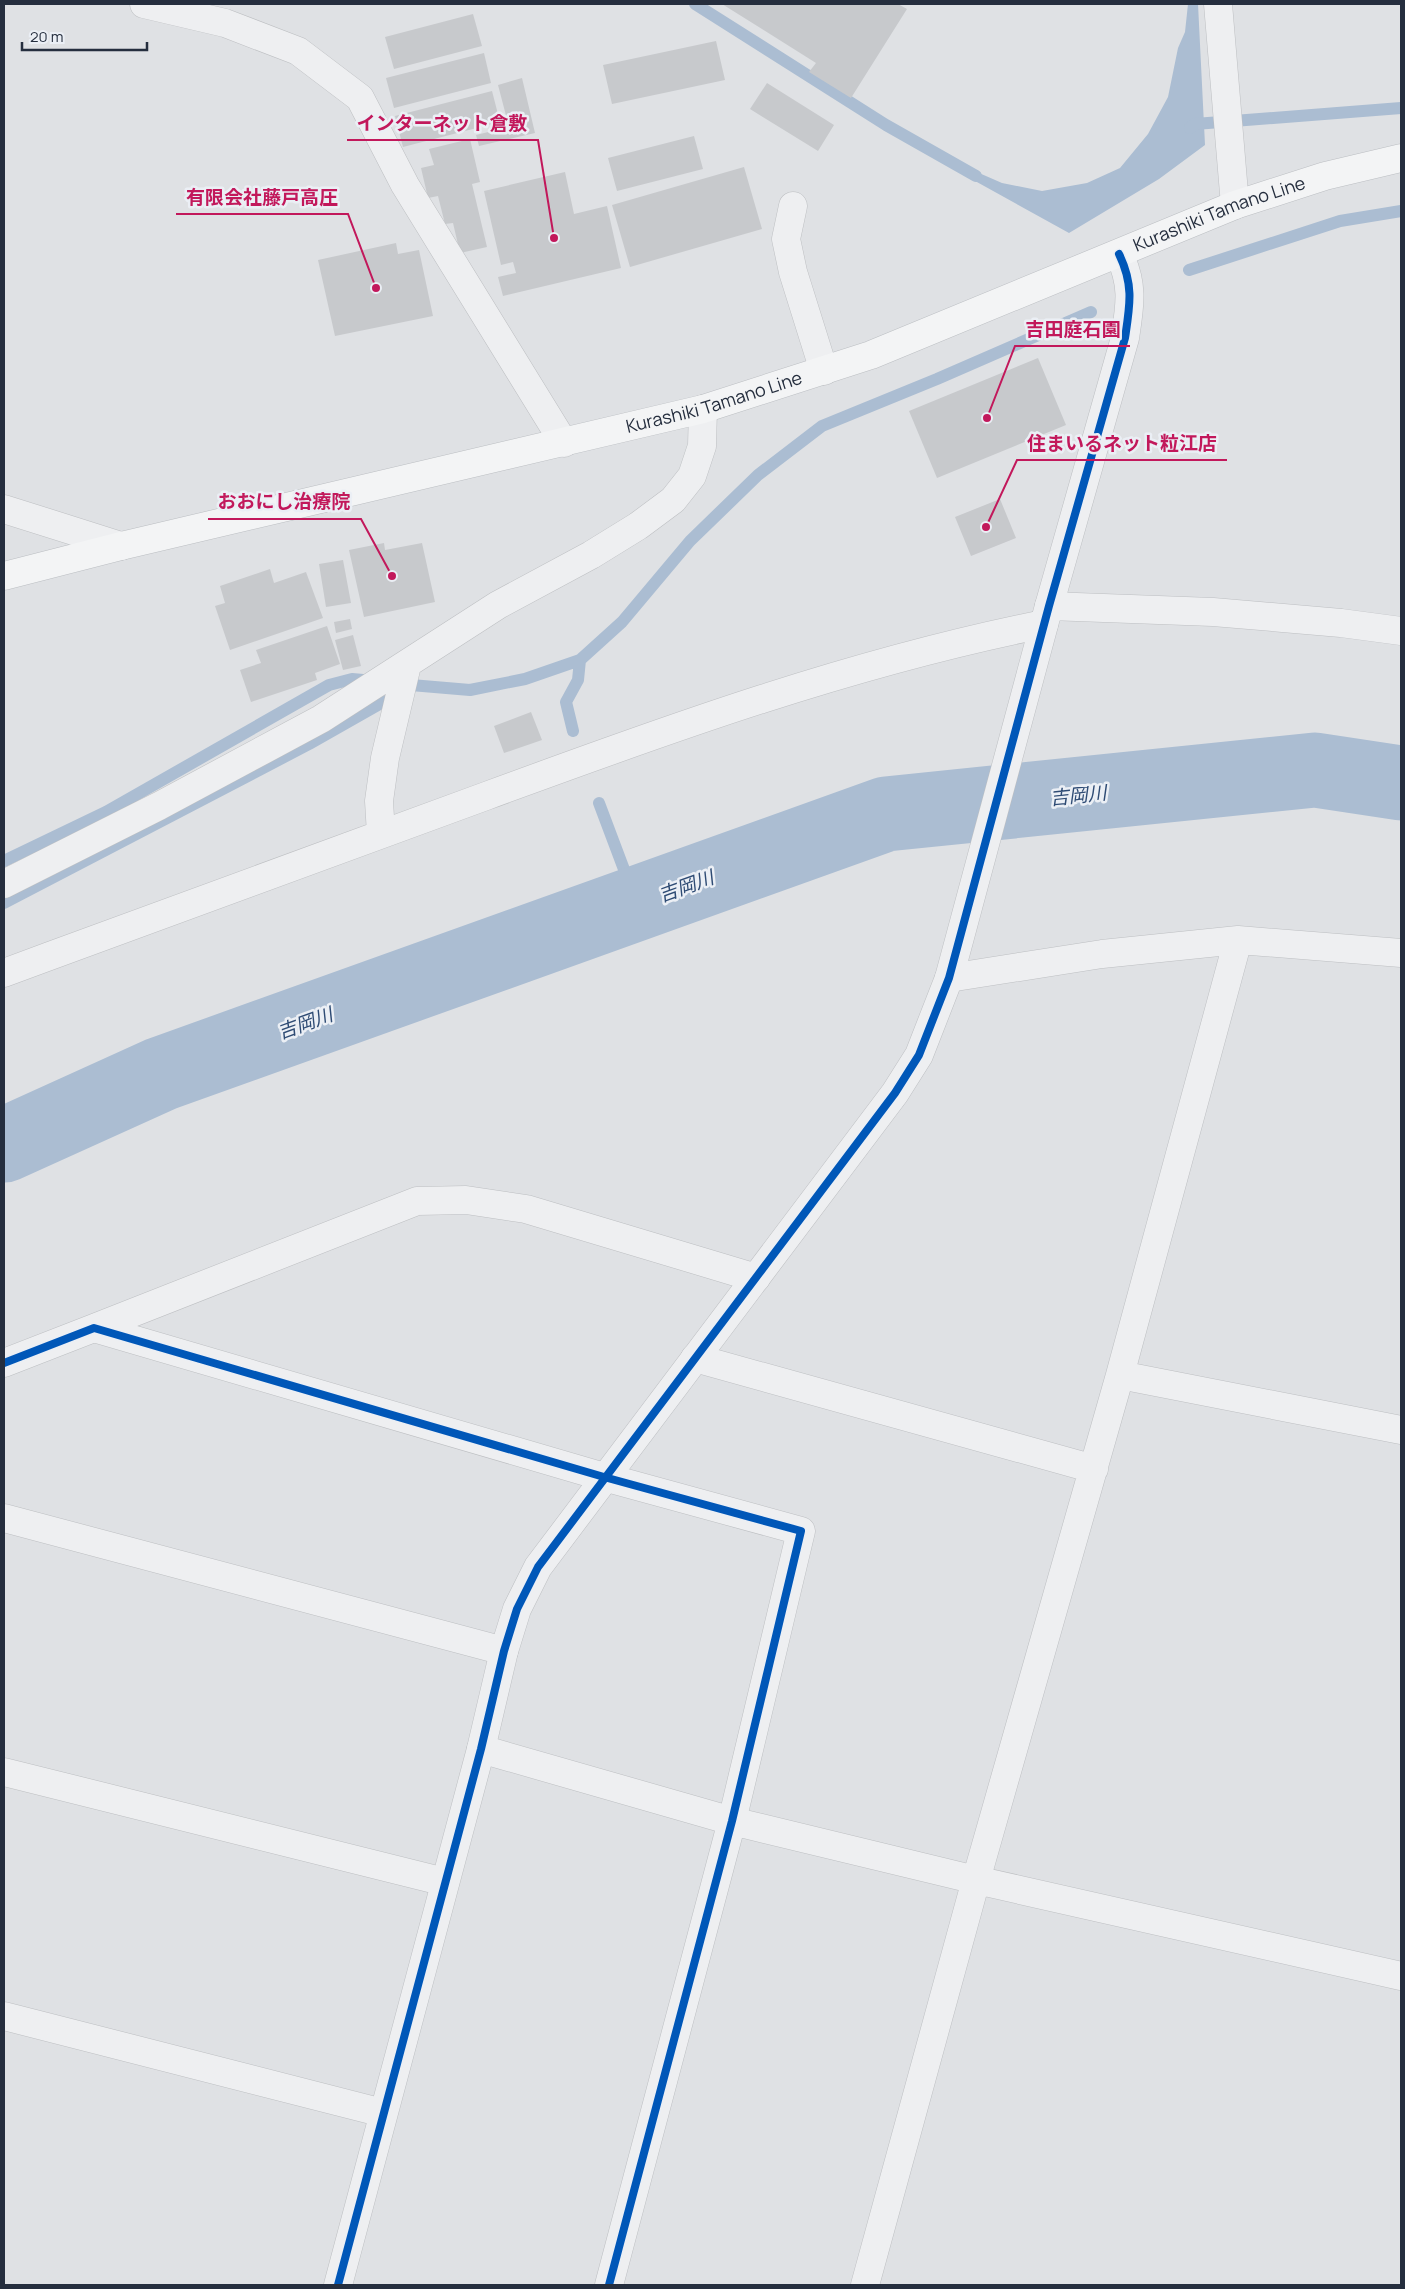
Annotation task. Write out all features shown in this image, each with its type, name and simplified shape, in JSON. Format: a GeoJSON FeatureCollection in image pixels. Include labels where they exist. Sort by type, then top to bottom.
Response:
{"type":"FeatureCollection","features":[{"type":"Feature","properties":{"kind":"main road","name":"Kurashiki Tamano Line"},"geometry":{"type":"LineString","coordinates":[[4,576],[120,546],[704,409],[871,355],[1235,205],[1325,176],[1401,158]]}},
{"type":"Feature","properties":{"kind":"street"},"geometry":{"type":"LineString","coordinates":[[144,4],[225,23],[298,51],[360,98],[405,185],[564,442]]}},
{"type":"Feature","properties":{"kind":"street"},"geometry":{"type":"LineString","coordinates":[[1218,4],[1235,205]]}},
{"type":"Feature","properties":{"kind":"street"},"geometry":{"type":"LineString","coordinates":[[792,206],[786,239],[792,272],[824,371]]}},
{"type":"Feature","properties":{"kind":"street"},"geometry":{"type":"LineString","coordinates":[[338,2285],[481,1749],[504,1651],[517,1609],[538,1566],[895,1094],[919,1055],[950,978],[1034,661],[1125,338],[1130,306],[1128,273],[1119,254]]}},
{"type":"Feature","properties":{"kind":"street"},"geometry":{"type":"LineString","coordinates":[[4,884],[168,801],[321,719],[399,672],[498,605],[591,555],[638,526],[673,500],[692,476],[702,446],[704,409]]}},
{"type":"Feature","properties":{"kind":"street"},"geometry":{"type":"LineString","coordinates":[[4,509],[120,546]]}},
{"type":"Feature","properties":{"kind":"street"},"geometry":{"type":"LineString","coordinates":[[4,973],[625,744],[763,699],[995,633],[1047,615],[1213,612],[1341,623],[1401,631]]}},
{"type":"Feature","properties":{"kind":"street"},"geometry":{"type":"LineString","coordinates":[[381,834],[378,801],[395,709],[399,672]]}},
{"type":"Feature","properties":{"kind":"street"},"geometry":{"type":"LineString","coordinates":[[950,978],[1102,954],[1238,940],[1401,954]]}},
{"type":"Feature","properties":{"kind":"street"},"geometry":{"type":"LineString","coordinates":[[865,2285],[976,1880],[1094,1469],[1238,940]]}},
{"type":"Feature","properties":{"kind":"street"},"geometry":{"type":"LineString","coordinates":[[4,1363],[417,1200],[466,1200],[526,1209],[756,1278]]}},
{"type":"Feature","properties":{"kind":"street"},"geometry":{"type":"LineString","coordinates":[[94,1328],[604,1477],[802,1531],[732,1822],[609,2285]]}},
{"type":"Feature","properties":{"kind":"street"},"geometry":{"type":"LineString","coordinates":[[695,1358],[1094,1469]]}},
{"type":"Feature","properties":{"kind":"street"},"geometry":{"type":"LineString","coordinates":[[1120,1375],[1401,1430]]}},
{"type":"Feature","properties":{"kind":"street"},"geometry":{"type":"LineString","coordinates":[[4,1518],[504,1651]]}},
{"type":"Feature","properties":{"kind":"street"},"geometry":{"type":"LineString","coordinates":[[481,1749],[732,1822],[976,1880],[1401,1976]]}},
{"type":"Feature","properties":{"kind":"street"},"geometry":{"type":"LineString","coordinates":[[4,1772],[445,1882]]}},
{"type":"Feature","properties":{"kind":"street"},"geometry":{"type":"LineString","coordinates":[[4,2016],[383,2113]]}},
{"type":"Feature","properties":{"kind":"water"},"geometry":{"type":"Polygon","coordinates":[[[1188,4],[1198,4],[1205,145],[1159,179],[1069,233],[957,171],[963,166],[1002,183],[1042,191],[1087,183],[1120,168],[1148,134],[1168,97],[1178,48],[1185,32],[1188,4]]]}},
{"type":"Feature","properties":{"kind":"building"},"geometry":{"type":"Polygon","coordinates":[[[722,4],[898,4],[907,9],[851,98],[809,72],[816,63],[722,4]]]}},
{"type":"Feature","properties":{"kind":"building"},"geometry":{"type":"Polygon","coordinates":[[[473,14],[482,46],[394,69],[385,37],[473,14]]]}},
{"type":"Feature","properties":{"kind":"building"},"geometry":{"type":"Polygon","coordinates":[[[716,41],[725,80],[612,104],[603,65],[716,41]]]}},
{"type":"Feature","properties":{"kind":"building"},"geometry":{"type":"Polygon","coordinates":[[[484,53],[491,83],[394,108],[386,78],[484,53]]]}},
{"type":"Feature","properties":{"kind":"building"},"geometry":{"type":"Polygon","coordinates":[[[522,78],[535,133],[479,146],[476,135],[509,127],[498,85],[522,78]]]}},
{"type":"Feature","properties":{"kind":"building"},"geometry":{"type":"Polygon","coordinates":[[[767,83],[834,125],[818,151],[750,109],[767,83]]]}},
{"type":"Feature","properties":{"kind":"building"},"geometry":{"type":"Polygon","coordinates":[[[492,91],[500,122],[403,147],[395,116],[492,91]]]}},
{"type":"Feature","properties":{"kind":"building"},"geometry":{"type":"Polygon","coordinates":[[[694,136],[703,169],[617,191],[608,158],[694,136]]]}},
{"type":"Feature","properties":{"kind":"building"},"geometry":{"type":"Polygon","coordinates":[[[470,139],[480,182],[472,184],[487,247],[460,253],[453,223],[445,224],[438,196],[428,198],[421,168],[434,165],[429,149],[470,139]]]}},
{"type":"Feature","properties":{"kind":"building"},"geometry":{"type":"Polygon","coordinates":[[[744,167],[762,229],[630,267],[612,205],[744,167]]]}},
{"type":"Feature","properties":{"kind":"building"},"geometry":{"type":"Polygon","coordinates":[[[565,172],[574,214],[607,206],[621,268],[503,296],[498,277],[516,273],[513,262],[501,265],[484,191],[565,172]]]}},
{"type":"Feature","properties":{"kind":"building"},"geometry":{"type":"Polygon","coordinates":[[[396,243],[398,254],[419,250],[433,316],[335,336],[318,260],[396,243]]]}},
{"type":"Feature","properties":{"kind":"building"},"geometry":{"type":"Polygon","coordinates":[[[1038,358],[1066,425],[937,478],[909,411],[1038,358]]]}},
{"type":"Feature","properties":{"kind":"building"},"geometry":{"type":"Polygon","coordinates":[[[1000,499],[1016,538],[971,556],[955,517],[1000,499]]]}},
{"type":"Feature","properties":{"kind":"building"},"geometry":{"type":"Polygon","coordinates":[[[384,543],[385,550],[422,543],[435,602],[364,617],[349,550],[384,543]]]}},
{"type":"Feature","properties":{"kind":"building"},"geometry":{"type":"Polygon","coordinates":[[[343,560],[351,603],[326,607],[319,564],[343,560]]]}},
{"type":"Feature","properties":{"kind":"building"},"geometry":{"type":"Polygon","coordinates":[[[270,569],[274,583],[306,572],[323,618],[230,650],[215,606],[225,603],[220,586],[270,569]]]}},
{"type":"Feature","properties":{"kind":"building"},"geometry":{"type":"Polygon","coordinates":[[[350,619],[352,629],[336,633],[334,622],[350,619]]]}},
{"type":"Feature","properties":{"kind":"building"},"geometry":{"type":"Polygon","coordinates":[[[327,626],[340,664],[315,673],[317,680],[251,702],[240,670],[261,663],[256,650],[327,626]]]}},
{"type":"Feature","properties":{"kind":"building"},"geometry":{"type":"Polygon","coordinates":[[[353,635],[361,666],[343,670],[335,640],[353,635]]]}},
{"type":"Feature","properties":{"kind":"building"},"geometry":{"type":"Polygon","coordinates":[[[531,712],[542,740],[504,753],[494,726],[531,712]]]}},
{"type":"Feature","properties":{"kind":"waterway"},"geometry":{"type":"LineString","coordinates":[[695,4],[886,125],[976,176]]}},
{"type":"Feature","properties":{"kind":"waterway"},"geometry":{"type":"LineString","coordinates":[[1190,128],[1195,124],[1401,108]]}},
{"type":"Feature","properties":{"kind":"waterway"},"geometry":{"type":"LineString","coordinates":[[1189,270],[1340,221],[1401,211]]}},
{"type":"Feature","properties":{"kind":"waterway"},"geometry":{"type":"LineString","coordinates":[[399,684],[470,690],[525,679],[580,660],[622,622],[690,541],[758,475],[822,426],[937,379],[1091,312]]}},
{"type":"Feature","properties":{"kind":"waterway"},"geometry":{"type":"LineString","coordinates":[[573,731],[566,702],[578,680],[580,660]]}},
{"type":"Feature","properties":{"kind":"waterway"},"geometry":{"type":"LineString","coordinates":[[4,861],[106,812],[329,685],[352,679],[374,681]]}},
{"type":"Feature","properties":{"kind":"waterway"},"geometry":{"type":"LineString","coordinates":[[4,903],[309,744],[383,702],[399,697]]}},
{"type":"Feature","properties":{"kind":"waterway","name":"吉岡川"},"geometry":{"type":"LineString","coordinates":[[4,1145],[161,1074],[886,814],[1315,770],[1401,783]]}},
{"type":"Feature","properties":{"kind":"waterway"},"geometry":{"type":"LineString","coordinates":[[599,803],[637,904]]}},
{"type":"Feature","properties":{"kind":"cycle path"},"geometry":{"type":"LineString","coordinates":[[338,2285],[481,1749],[504,1651],[517,1609],[538,1567],[895,1093],[919,1055],[949,978],[1049,606],[1125,338],[1130,295],[1127,276],[1119,254]]}},
{"type":"Feature","properties":{"kind":"cycle path"},"geometry":{"type":"LineString","coordinates":[[4,1363],[94,1328],[604,1477],[801,1531],[732,1821],[609,2285]]}},
{"type":"Feature","properties":{"kind":"place","name":"インターネット倉敷"},"geometry":{"type":"Point","coordinates":[554,238]}},
{"type":"Feature","properties":{"kind":"place","name":"有限会社藤戸高圧"},"geometry":{"type":"Point","coordinates":[376,288]}},
{"type":"Feature","properties":{"kind":"place","name":"吉田庭石園"},"geometry":{"type":"Point","coordinates":[987,418]}},
{"type":"Feature","properties":{"kind":"place","name":"住まいるネット粒江店"},"geometry":{"type":"Point","coordinates":[986,527]}},
{"type":"Feature","properties":{"kind":"place","name":"おおにし治療院"},"geometry":{"type":"Point","coordinates":[392,576]}}]}
